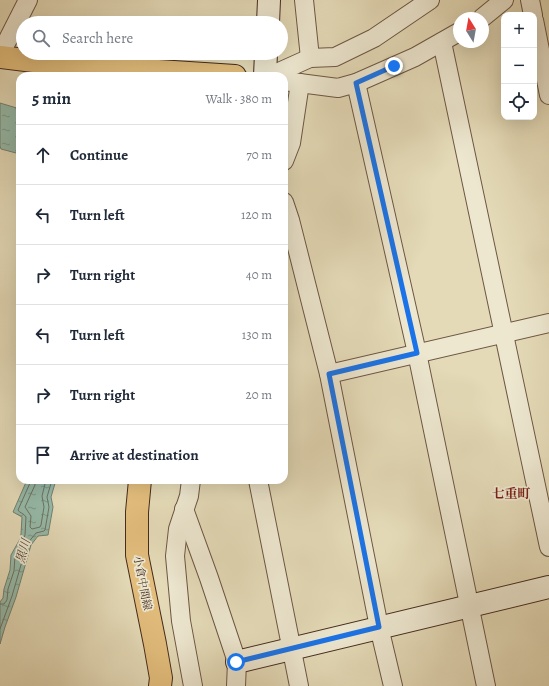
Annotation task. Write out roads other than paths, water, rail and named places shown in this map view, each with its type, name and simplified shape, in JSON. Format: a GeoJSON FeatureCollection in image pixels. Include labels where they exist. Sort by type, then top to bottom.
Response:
{"type":"FeatureCollection","features":[{"type":"Feature","properties":{"kind":"main road"},"geometry":{"type":"LineString","coordinates":[[0,56],[16,58]]}},
{"type":"Feature","properties":{"kind":"main road"},"geometry":{"type":"LineString","coordinates":[[33,60],[66,64],[179,72]]}},
{"type":"Feature","properties":{"kind":"main road","name":"小倉中間線"},"geometry":{"type":"LineString","coordinates":[[140,484],[137,512],[137,555],[161,678],[160,686]]}},
{"type":"Feature","properties":{"kind":"street"},"geometry":{"type":"LineString","coordinates":[[20,16],[28,0]]}},
{"type":"Feature","properties":{"kind":"street"},"geometry":{"type":"LineString","coordinates":[[268,16],[269,0]]}},
{"type":"Feature","properties":{"kind":"street"},"geometry":{"type":"LineString","coordinates":[[304,0],[310,58]]}},
{"type":"Feature","properties":{"kind":"street"},"geometry":{"type":"LineString","coordinates":[[279,72],[310,58],[335,57],[374,38],[430,0]]}},
{"type":"Feature","properties":{"kind":"street"},"geometry":{"type":"LineString","coordinates":[[489,12],[504,0]]}},
{"type":"Feature","properties":{"kind":"street"},"geometry":{"type":"LineString","coordinates":[[530,0],[532,12]]}},
{"type":"Feature","properties":{"kind":"street"},"geometry":{"type":"LineString","coordinates":[[0,56],[16,24]]}},
{"type":"Feature","properties":{"kind":"street"},"geometry":{"type":"LineString","coordinates":[[537,35],[549,95]]}},
{"type":"Feature","properties":{"kind":"street"},"geometry":{"type":"LineString","coordinates":[[288,151],[291,143],[292,82],[338,88],[356,83],[415,57],[453,36]]}},
{"type":"Feature","properties":{"kind":"street"},"geometry":{"type":"LineString","coordinates":[[442,42],[549,547]]}},
{"type":"Feature","properties":{"kind":"street"},"geometry":{"type":"LineString","coordinates":[[265,72],[266,60]]}},
{"type":"Feature","properties":{"kind":"street"},"geometry":{"type":"LineString","coordinates":[[356,83],[417,353],[486,686]]}},
{"type":"Feature","properties":{"kind":"street"},"geometry":{"type":"LineString","coordinates":[[288,214],[329,374],[379,627],[393,686]]}},
{"type":"Feature","properties":{"kind":"street"},"geometry":{"type":"LineString","coordinates":[[329,374],[549,323]]}},
{"type":"Feature","properties":{"kind":"street"},"geometry":{"type":"LineString","coordinates":[[190,484],[189,496],[178,529],[175,556],[181,621],[193,686]]}},
{"type":"Feature","properties":{"kind":"street"},"geometry":{"type":"LineString","coordinates":[[259,484],[300,686]]}},
{"type":"Feature","properties":{"kind":"street"},"geometry":{"type":"LineString","coordinates":[[184,509],[210,578],[236,662],[236,686]]}},
{"type":"Feature","properties":{"kind":"street"},"geometry":{"type":"LineString","coordinates":[[236,662],[549,587]]}},
{"type":"Feature","properties":{"kind":"water"},"geometry":{"type":"Polygon","coordinates":[[[0,103],[16,108],[16,153],[1,149],[0,103]]]}},
{"type":"Feature","properties":{"kind":"water","name":"黒川"},"geometry":{"type":"Polygon","coordinates":[[[25,484],[55,484],[51,497],[53,507],[48,535],[38,536],[31,545],[16,597],[0,644],[0,602],[3,598],[4,589],[10,570],[11,555],[20,539],[21,534],[22,517],[13,512],[25,484]]]}},
{"type":"Feature","properties":{"kind":"district","name":"七重町"},"geometry":{"type":"Point","coordinates":[511,493]}}]}
